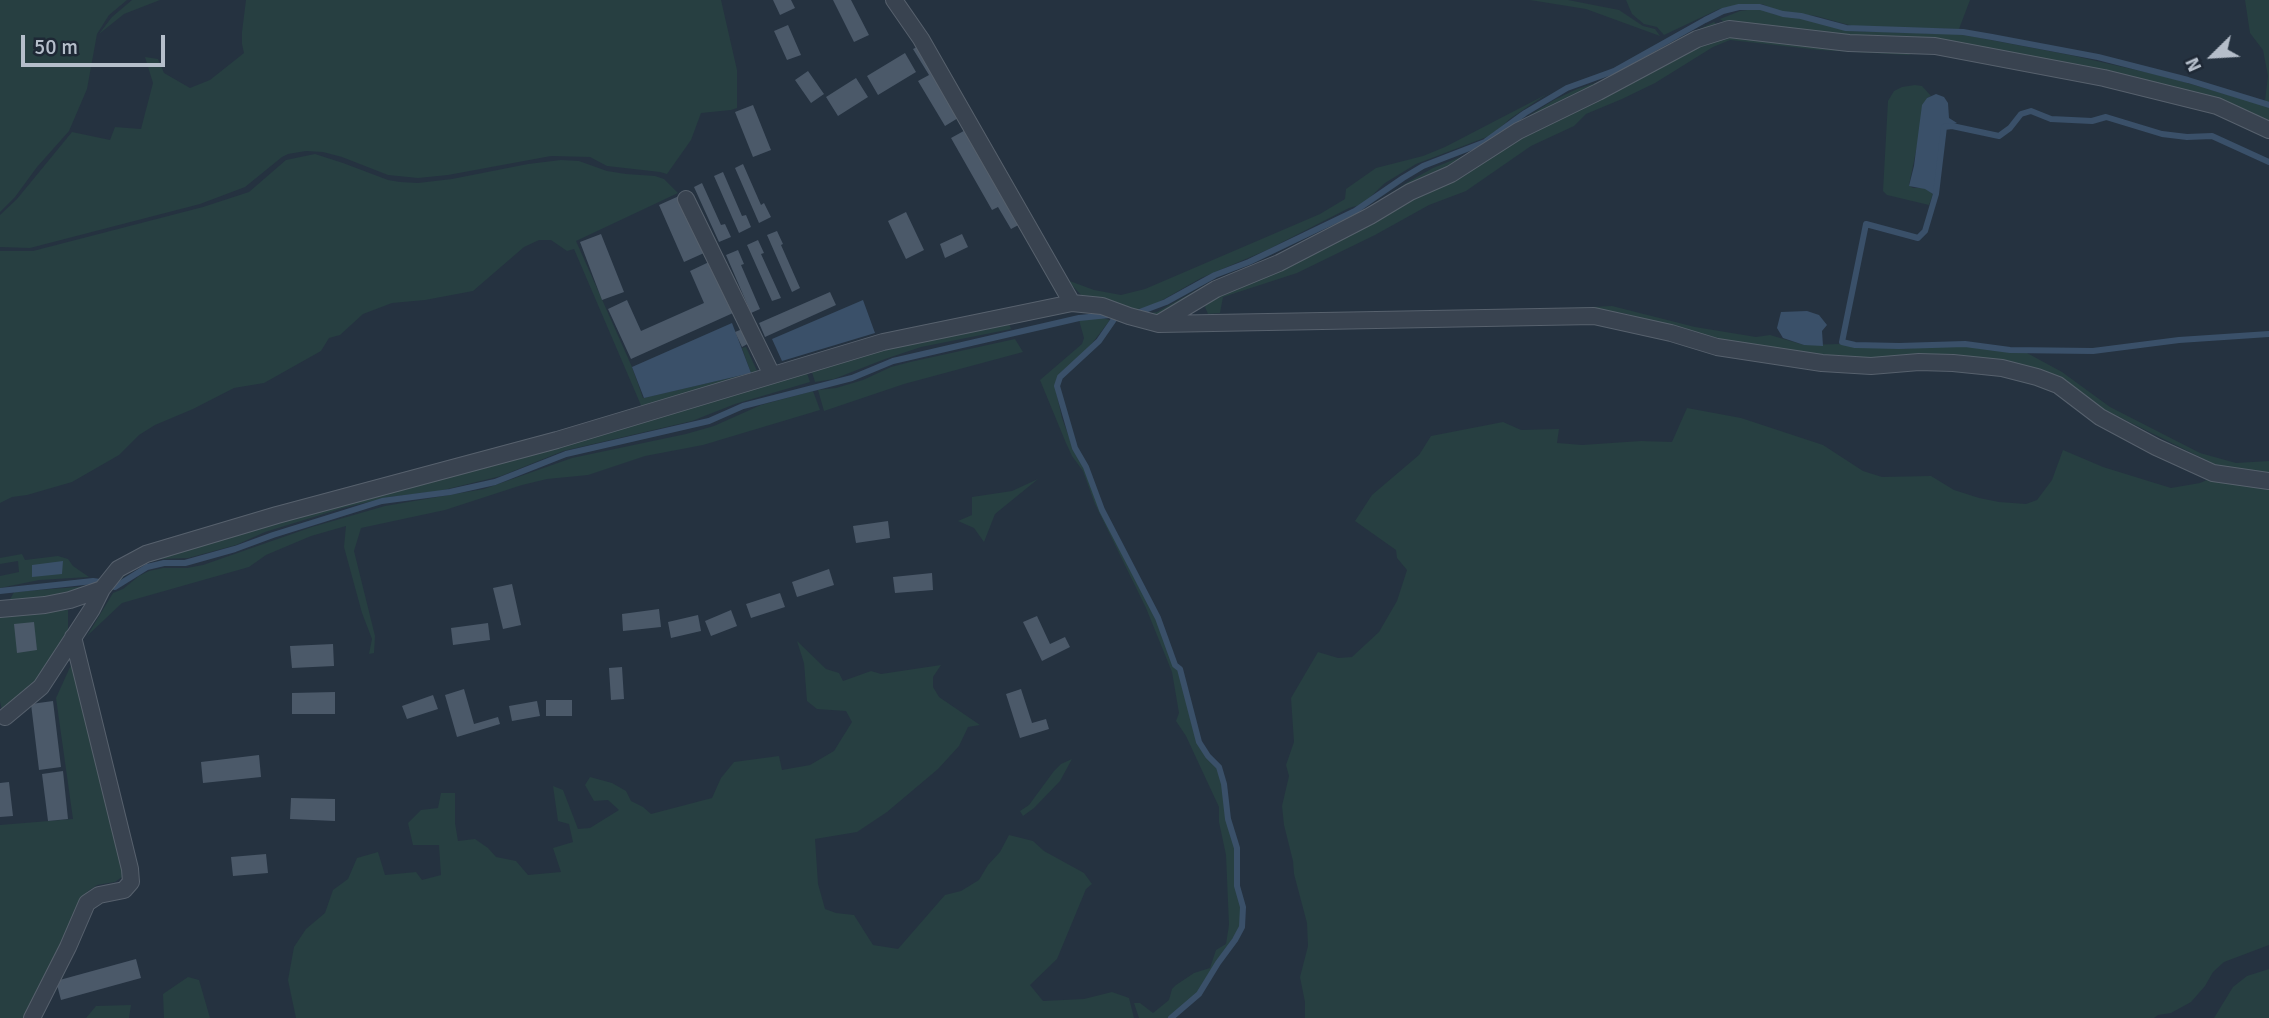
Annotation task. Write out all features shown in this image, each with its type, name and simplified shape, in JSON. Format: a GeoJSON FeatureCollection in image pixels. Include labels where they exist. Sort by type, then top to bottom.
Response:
{"type":"FeatureCollection","features":[{"type":"Feature","properties":{"kind":"street"},"geometry":{"type":"LineString","coordinates":[[894,0],[921,39],[1073,303]]}},
{"type":"Feature","properties":{"kind":"street"},"geometry":{"type":"LineString","coordinates":[[1159,324],[1216,289],[1279,263],[1410,192],[1451,174],[1518,131],[1598,92],[1697,38],[1729,29],[1849,43],[1935,46],[2142,87],[2217,106],[2269,130]]}},
{"type":"Feature","properties":{"kind":"street"},"geometry":{"type":"LineString","coordinates":[[686,199],[772,375]]}},
{"type":"Feature","properties":{"kind":"street"},"geometry":{"type":"LineString","coordinates":[[5,717],[41,687],[102,589],[118,569],[146,554],[277,515],[557,440],[883,342],[1073,303],[1102,306],[1159,324],[1594,316],[1671,333],[1717,348],[1810,362],[1871,366],[1919,362],[1953,363],[2002,368],[2058,385],[2100,417],[2213,473],[2269,481]]}},
{"type":"Feature","properties":{"kind":"street"},"geometry":{"type":"LineString","coordinates":[[0,609],[46,605],[102,589]]}},
{"type":"Feature","properties":{"kind":"street"},"geometry":{"type":"LineString","coordinates":[[32,1018],[87,903],[99,895],[124,890],[131,883],[130,869],[73,637]]}},
{"type":"Feature","properties":{"kind":"green space"},"geometry":{"type":"Polygon","coordinates":[[[0,0],[127,0],[109,15],[97,34],[87,89],[69,131],[0,212],[0,0]]]}},
{"type":"Feature","properties":{"kind":"green space"},"geometry":{"type":"Polygon","coordinates":[[[132,0],[160,0],[124,14],[99,34],[112,17],[132,0]]]}},
{"type":"Feature","properties":{"kind":"green space"},"geometry":{"type":"Polygon","coordinates":[[[246,0],[721,0],[737,70],[737,108],[701,113],[691,140],[667,174],[607,166],[590,157],[551,156],[418,178],[388,175],[342,157],[306,151],[282,157],[245,187],[200,204],[30,248],[0,247],[0,215],[17,199],[72,132],[110,140],[115,127],[141,129],[153,83],[145,57],[158,59],[164,73],[190,88],[210,80],[244,53],[242,32],[246,0]]]}},
{"type":"Feature","properties":{"kind":"green space"},"geometry":{"type":"Polygon","coordinates":[[[1530,0],[1568,0],[1619,10],[1643,26],[1655,29],[1660,36],[1586,9],[1530,0]]]}},
{"type":"Feature","properties":{"kind":"green space"},"geometry":{"type":"Polygon","coordinates":[[[1626,0],[1970,0],[1959,29],[1856,27],[1816,16],[1781,12],[1762,4],[1745,4],[1719,9],[1664,35],[1657,27],[1644,24],[1632,14],[1626,0]]]}},
{"type":"Feature","properties":{"kind":"green space"},"geometry":{"type":"Polygon","coordinates":[[[2245,0],[2269,0],[2269,103],[2265,101],[2268,76],[2263,50],[2250,33],[2245,0]]]}},
{"type":"Feature","properties":{"kind":"green space"},"geometry":{"type":"Polygon","coordinates":[[[1761,8],[1773,14],[1850,31],[1956,34],[2070,55],[2167,77],[2269,107],[2269,127],[2061,66],[1729,26],[1720,19],[1740,11],[1761,8]]]}},
{"type":"Feature","properties":{"kind":"green space"},"geometry":{"type":"Polygon","coordinates":[[[1714,22],[1721,28],[1160,321],[1139,315],[1157,312],[1213,281],[1258,264],[1356,217],[1408,182],[1433,168],[1468,154],[1554,100],[1617,76],[1669,44],[1714,22]]]}},
{"type":"Feature","properties":{"kind":"green space"},"geometry":{"type":"Polygon","coordinates":[[[1728,34],[1925,50],[1908,55],[1819,50],[1730,40],[1713,47],[1655,83],[1586,114],[1574,126],[1531,146],[1466,191],[1429,205],[1297,273],[1223,297],[1220,313],[1208,314],[1205,307],[1208,299],[1692,47],[1728,34]]]}},
{"type":"Feature","properties":{"kind":"green space"},"geometry":{"type":"Polygon","coordinates":[[[1915,85],[1922,86],[1931,96],[1927,98],[1909,185],[1913,188],[1925,188],[1933,194],[1929,205],[1887,195],[1883,191],[1888,101],[1894,91],[1915,85]]]}},
{"type":"Feature","properties":{"kind":"green space"},"geometry":{"type":"Polygon","coordinates":[[[1547,94],[1511,118],[1492,135],[1416,164],[1385,183],[1363,204],[1349,208],[1267,250],[1201,278],[1152,306],[1129,309],[1083,297],[1067,280],[1094,290],[1121,295],[1145,289],[1320,214],[1345,199],[1346,189],[1376,168],[1423,156],[1445,147],[1547,94]]]}},
{"type":"Feature","properties":{"kind":"green space"},"geometry":{"type":"Polygon","coordinates":[[[315,154],[400,182],[452,179],[561,160],[579,161],[607,171],[664,179],[678,193],[576,241],[643,398],[751,373],[742,348],[746,347],[758,373],[643,410],[574,249],[567,251],[551,240],[539,240],[524,247],[473,291],[392,303],[363,314],[340,335],[329,338],[321,351],[264,383],[234,388],[155,425],[139,435],[119,455],[72,482],[12,497],[0,503],[0,251],[33,251],[203,207],[249,192],[286,160],[315,154]]]}},
{"type":"Feature","properties":{"kind":"green space"},"geometry":{"type":"Polygon","coordinates":[[[1612,306],[1695,327],[1756,337],[1770,335],[1804,345],[1840,344],[1904,349],[1964,346],[2027,353],[2062,372],[2110,407],[2200,453],[2236,463],[2269,461],[2269,476],[2216,465],[2097,406],[2068,384],[2044,371],[2022,365],[1923,355],[1873,358],[1813,354],[1735,343],[1623,313],[1571,308],[1612,306]]]}},
{"type":"Feature","properties":{"kind":"green space"},"geometry":{"type":"Polygon","coordinates":[[[1098,317],[1110,320],[1087,350],[1057,378],[1055,387],[1062,418],[1073,448],[1086,468],[1101,511],[1157,619],[1179,671],[1198,743],[1219,768],[1224,785],[1227,820],[1236,848],[1240,927],[1198,993],[1170,1018],[1139,1018],[1134,1003],[1140,1003],[1153,1013],[1169,1000],[1176,985],[1194,973],[1210,968],[1216,950],[1226,944],[1229,925],[1226,855],[1219,822],[1219,807],[1186,736],[1176,721],[1179,713],[1172,672],[1146,608],[1095,504],[1083,471],[1072,456],[1040,380],[1082,344],[1084,338],[1079,320],[1098,317]]]}},
{"type":"Feature","properties":{"kind":"green space"},"geometry":{"type":"Polygon","coordinates":[[[1008,320],[1011,329],[921,347],[834,379],[815,382],[811,369],[858,354],[1008,320]]]}},
{"type":"Feature","properties":{"kind":"green space"},"geometry":{"type":"Polygon","coordinates":[[[1015,339],[1023,352],[904,384],[824,411],[818,390],[863,380],[891,367],[910,362],[1015,339]]]}},
{"type":"Feature","properties":{"kind":"green space"},"geometry":{"type":"Polygon","coordinates":[[[806,370],[810,382],[735,404],[692,421],[563,451],[501,476],[439,491],[389,497],[343,508],[265,532],[236,545],[188,558],[146,562],[119,582],[115,580],[138,562],[806,370]]]}},
{"type":"Feature","properties":{"kind":"green space"},"geometry":{"type":"Polygon","coordinates":[[[813,391],[820,410],[703,445],[645,456],[588,475],[547,479],[445,510],[361,528],[354,551],[375,636],[374,653],[369,654],[372,639],[344,547],[346,526],[311,536],[266,555],[249,567],[122,603],[87,636],[113,593],[149,571],[203,565],[312,527],[385,506],[484,489],[572,458],[714,426],[761,405],[813,391]]]}},
{"type":"Feature","properties":{"kind":"green space"},"geometry":{"type":"Polygon","coordinates":[[[1687,408],[1741,418],[1823,445],[1863,471],[1882,477],[1931,476],[1954,490],[1999,502],[2026,504],[2037,500],[2052,480],[2063,450],[2103,467],[2171,488],[2200,483],[2216,476],[2269,483],[2269,945],[2224,962],[2213,972],[2191,1002],[2171,1013],[2154,1018],[1305,1018],[1300,977],[1308,946],[1307,923],[1294,874],[1282,806],[1289,776],[1286,765],[1294,742],[1291,698],[1318,652],[1338,658],[1352,657],[1379,632],[1397,601],[1407,570],[1397,558],[1396,550],[1355,521],[1372,495],[1419,455],[1431,436],[1503,422],[1521,430],[1559,429],[1557,443],[1582,445],[1672,442],[1687,408]]]}},
{"type":"Feature","properties":{"kind":"green space"},"geometry":{"type":"Polygon","coordinates":[[[1038,479],[995,514],[984,542],[974,528],[958,521],[972,515],[972,497],[1012,491],[1038,479]]]}},
{"type":"Feature","properties":{"kind":"green space"},"geometry":{"type":"Polygon","coordinates":[[[22,554],[25,560],[58,556],[68,559],[89,577],[39,580],[0,588],[0,576],[19,572],[18,561],[0,564],[0,558],[22,554]]]}},
{"type":"Feature","properties":{"kind":"green space"},"geometry":{"type":"Polygon","coordinates":[[[90,586],[100,588],[7,605],[14,592],[90,586]]]}},
{"type":"Feature","properties":{"kind":"green space"},"geometry":{"type":"Polygon","coordinates":[[[68,610],[68,638],[38,684],[3,716],[0,701],[0,618],[5,611],[68,610]]]}},
{"type":"Feature","properties":{"kind":"green space"},"geometry":{"type":"Polygon","coordinates":[[[797,641],[826,669],[839,673],[843,681],[871,671],[881,674],[941,665],[933,677],[933,687],[939,697],[980,725],[968,727],[959,746],[938,769],[887,812],[857,832],[815,839],[818,884],[825,909],[854,915],[873,945],[898,949],[945,895],[961,891],[979,880],[1009,835],[1033,841],[1044,851],[1084,873],[1092,884],[1086,889],[1057,959],[1030,985],[1043,1001],[1084,999],[1112,992],[1129,998],[1134,1018],[296,1018],[288,980],[294,947],[306,929],[325,913],[333,890],[348,879],[357,858],[378,852],[385,875],[416,872],[422,880],[441,875],[439,845],[413,845],[408,823],[421,810],[438,808],[441,793],[455,793],[458,841],[475,839],[496,857],[516,861],[528,875],[561,872],[553,848],[573,842],[569,824],[558,821],[553,786],[563,790],[578,829],[590,828],[619,810],[608,800],[594,801],[585,785],[590,777],[612,783],[626,791],[631,801],[651,814],[712,798],[721,778],[734,762],[779,756],[782,770],[810,765],[834,751],[852,722],[846,711],[817,709],[807,701],[804,663],[797,641]]]}},
{"type":"Feature","properties":{"kind":"green space"},"geometry":{"type":"Polygon","coordinates":[[[76,654],[126,867],[122,877],[115,882],[97,885],[87,892],[28,1018],[0,1018],[0,825],[73,819],[56,698],[76,654]]]}},
{"type":"Feature","properties":{"kind":"green space"},"geometry":{"type":"Polygon","coordinates":[[[1072,759],[1060,781],[1023,816],[1020,811],[1029,805],[1054,771],[1072,759]]]}},
{"type":"Feature","properties":{"kind":"green space"},"geometry":{"type":"Polygon","coordinates":[[[2269,969],[2269,1018],[2214,1018],[2233,987],[2247,976],[2269,969]]]}},
{"type":"Feature","properties":{"kind":"green space"},"geometry":{"type":"Polygon","coordinates":[[[188,977],[199,980],[210,1018],[164,1018],[163,994],[188,977]]]}},
{"type":"Feature","properties":{"kind":"green space"},"geometry":{"type":"Polygon","coordinates":[[[131,1005],[129,1018],[86,1018],[96,1006],[131,1005]]]}},
{"type":"Feature","properties":{"kind":"water"},"geometry":{"type":"Polygon","coordinates":[[[1936,94],[1944,97],[1948,103],[1949,118],[1957,123],[1944,127],[1936,194],[1933,194],[1925,189],[1909,186],[1922,105],[1927,98],[1936,94]]]}},
{"type":"Feature","properties":{"kind":"water"},"geometry":{"type":"Polygon","coordinates":[[[863,300],[875,333],[782,361],[772,339],[863,300]]]}},
{"type":"Feature","properties":{"kind":"water"},"geometry":{"type":"Polygon","coordinates":[[[1807,311],[1819,315],[1827,325],[1822,331],[1823,346],[1804,345],[1783,338],[1777,328],[1781,312],[1807,311]]]}},
{"type":"Feature","properties":{"kind":"water"},"geometry":{"type":"Polygon","coordinates":[[[732,323],[751,373],[644,398],[632,367],[732,323]]]}},
{"type":"Feature","properties":{"kind":"water"},"geometry":{"type":"Polygon","coordinates":[[[63,561],[62,574],[32,577],[32,565],[63,561]]]}},
{"type":"Feature","properties":{"kind":"building"},"geometry":{"type":"Polygon","coordinates":[[[773,0],[791,0],[795,8],[780,15],[773,0]]]}},
{"type":"Feature","properties":{"kind":"building"},"geometry":{"type":"Polygon","coordinates":[[[833,0],[851,0],[869,35],[854,42],[833,0]]]}},
{"type":"Feature","properties":{"kind":"building"},"geometry":{"type":"Polygon","coordinates":[[[788,25],[801,55],[787,60],[774,31],[788,25]]]}},
{"type":"Feature","properties":{"kind":"building"},"geometry":{"type":"Polygon","coordinates":[[[921,45],[963,115],[945,126],[918,81],[929,75],[913,49],[921,45]]]}},
{"type":"Feature","properties":{"kind":"building"},"geometry":{"type":"Polygon","coordinates":[[[905,53],[916,72],[878,95],[867,76],[905,53]]]}},
{"type":"Feature","properties":{"kind":"building"},"geometry":{"type":"Polygon","coordinates":[[[808,71],[824,94],[811,103],[795,80],[808,71]]]}},
{"type":"Feature","properties":{"kind":"building"},"geometry":{"type":"Polygon","coordinates":[[[856,78],[868,97],[838,116],[826,97],[856,78]]]}},
{"type":"Feature","properties":{"kind":"building"},"geometry":{"type":"Polygon","coordinates":[[[753,105],[771,150],[753,157],[735,112],[753,105]]]}},
{"type":"Feature","properties":{"kind":"building"},"geometry":{"type":"Polygon","coordinates":[[[971,127],[1024,222],[1011,229],[998,207],[992,210],[951,138],[971,127]]]}},
{"type":"Feature","properties":{"kind":"building"},"geometry":{"type":"Polygon","coordinates":[[[743,164],[761,205],[764,203],[771,217],[759,223],[735,168],[743,164]]]}},
{"type":"Feature","properties":{"kind":"building"},"geometry":{"type":"Polygon","coordinates":[[[723,172],[742,216],[746,215],[751,227],[739,233],[714,176],[723,172]]]}},
{"type":"Feature","properties":{"kind":"building"},"geometry":{"type":"Polygon","coordinates":[[[702,183],[721,225],[725,224],[731,237],[719,242],[694,187],[702,183]]]}},
{"type":"Feature","properties":{"kind":"building"},"geometry":{"type":"Polygon","coordinates":[[[679,196],[704,253],[684,262],[659,205],[679,196]]]}},
{"type":"Feature","properties":{"kind":"building"},"geometry":{"type":"Polygon","coordinates":[[[906,212],[924,250],[906,259],[888,221],[906,212]]]}},
{"type":"Feature","properties":{"kind":"building"},"geometry":{"type":"Polygon","coordinates":[[[777,231],[800,288],[792,292],[767,235],[777,231]]]}},
{"type":"Feature","properties":{"kind":"building"},"geometry":{"type":"Polygon","coordinates":[[[601,234],[624,292],[602,300],[580,242],[601,234]]]}},
{"type":"Feature","properties":{"kind":"building"},"geometry":{"type":"Polygon","coordinates":[[[962,234],[968,247],[945,258],[940,244],[962,234]]]}},
{"type":"Feature","properties":{"kind":"building"},"geometry":{"type":"Polygon","coordinates":[[[758,240],[764,253],[761,254],[781,298],[772,301],[747,245],[758,240]]]}},
{"type":"Feature","properties":{"kind":"building"},"geometry":{"type":"Polygon","coordinates":[[[738,250],[744,264],[741,265],[760,309],[751,313],[726,255],[738,250]]]}},
{"type":"Feature","properties":{"kind":"building"},"geometry":{"type":"Polygon","coordinates":[[[709,262],[733,313],[631,359],[608,309],[627,300],[641,331],[704,303],[690,271],[709,262]]]}},
{"type":"Feature","properties":{"kind":"building"},"geometry":{"type":"Polygon","coordinates":[[[830,292],[836,305],[765,337],[759,323],[830,292]]]}},
{"type":"Feature","properties":{"kind":"building"},"geometry":{"type":"Polygon","coordinates":[[[745,328],[751,342],[742,347],[735,332],[745,328]]]}},
{"type":"Feature","properties":{"kind":"building"},"geometry":{"type":"Polygon","coordinates":[[[888,521],[890,538],[856,543],[853,526],[888,521]]]}},
{"type":"Feature","properties":{"kind":"building"},"geometry":{"type":"Polygon","coordinates":[[[829,569],[834,585],[797,597],[792,582],[829,569]]]}},
{"type":"Feature","properties":{"kind":"building"},"geometry":{"type":"Polygon","coordinates":[[[932,573],[933,590],[895,593],[893,577],[932,573]]]}},
{"type":"Feature","properties":{"kind":"building"},"geometry":{"type":"Polygon","coordinates":[[[512,584],[521,625],[503,629],[493,588],[512,584]]]}},
{"type":"Feature","properties":{"kind":"building"},"geometry":{"type":"Polygon","coordinates":[[[780,593],[785,607],[751,618],[746,604],[780,593]]]}},
{"type":"Feature","properties":{"kind":"building"},"geometry":{"type":"Polygon","coordinates":[[[659,609],[661,627],[623,631],[622,614],[659,609]]]}},
{"type":"Feature","properties":{"kind":"building"},"geometry":{"type":"Polygon","coordinates":[[[731,610],[737,626],[711,636],[705,621],[731,610]]]}},
{"type":"Feature","properties":{"kind":"building"},"geometry":{"type":"Polygon","coordinates":[[[698,615],[701,631],[671,638],[668,622],[698,615]]]}},
{"type":"Feature","properties":{"kind":"building"},"geometry":{"type":"Polygon","coordinates":[[[1037,616],[1050,644],[1065,637],[1070,647],[1042,661],[1023,622],[1037,616]]]}},
{"type":"Feature","properties":{"kind":"building"},"geometry":{"type":"Polygon","coordinates":[[[34,622],[37,650],[17,653],[14,624],[34,622]]]}},
{"type":"Feature","properties":{"kind":"building"},"geometry":{"type":"Polygon","coordinates":[[[488,623],[490,640],[453,645],[451,628],[488,623]]]}},
{"type":"Feature","properties":{"kind":"building"},"geometry":{"type":"Polygon","coordinates":[[[333,644],[334,666],[292,668],[290,646],[333,644]]]}},
{"type":"Feature","properties":{"kind":"building"},"geometry":{"type":"Polygon","coordinates":[[[622,667],[624,699],[611,700],[609,668],[622,667]]]}},
{"type":"Feature","properties":{"kind":"building"},"geometry":{"type":"Polygon","coordinates":[[[464,689],[474,724],[498,717],[500,724],[457,737],[445,695],[464,689]]]}},
{"type":"Feature","properties":{"kind":"building"},"geometry":{"type":"Polygon","coordinates":[[[1021,689],[1032,723],[1046,719],[1049,729],[1020,738],[1006,694],[1021,689]]]}},
{"type":"Feature","properties":{"kind":"building"},"geometry":{"type":"Polygon","coordinates":[[[335,692],[335,714],[292,714],[292,693],[335,692]]]}},
{"type":"Feature","properties":{"kind":"building"},"geometry":{"type":"Polygon","coordinates":[[[433,695],[438,709],[407,719],[402,706],[433,695]]]}},
{"type":"Feature","properties":{"kind":"building"},"geometry":{"type":"Polygon","coordinates":[[[546,700],[572,700],[572,716],[546,716],[546,700]]]}},
{"type":"Feature","properties":{"kind":"building"},"geometry":{"type":"Polygon","coordinates":[[[53,701],[61,767],[39,770],[31,704],[53,701]]]}},
{"type":"Feature","properties":{"kind":"building"},"geometry":{"type":"Polygon","coordinates":[[[537,701],[540,716],[512,721],[509,706],[537,701]]]}},
{"type":"Feature","properties":{"kind":"building"},"geometry":{"type":"Polygon","coordinates":[[[259,755],[261,777],[203,783],[201,762],[259,755]]]}},
{"type":"Feature","properties":{"kind":"building"},"geometry":{"type":"Polygon","coordinates":[[[63,771],[68,819],[48,821],[42,774],[63,771]]]}},
{"type":"Feature","properties":{"kind":"building"},"geometry":{"type":"Polygon","coordinates":[[[9,782],[13,816],[0,817],[0,783],[9,782]]]}},
{"type":"Feature","properties":{"kind":"building"},"geometry":{"type":"Polygon","coordinates":[[[291,798],[335,799],[335,821],[290,819],[291,798]]]}},
{"type":"Feature","properties":{"kind":"building"},"geometry":{"type":"Polygon","coordinates":[[[266,854],[268,873],[233,876],[231,857],[266,854]]]}},
{"type":"Feature","properties":{"kind":"building"},"geometry":{"type":"Polygon","coordinates":[[[136,959],[141,978],[61,1000],[56,981],[136,959]]]}},
{"type":"Feature","properties":{"kind":"waterway"},"geometry":{"type":"LineString","coordinates":[[1137,313],[1166,302],[1215,275],[1249,262],[1355,211],[1423,166],[1485,142],[1525,113],[1567,88],[1614,71],[1705,20],[1739,7],[1760,7],[1846,28],[1963,32],[1992,37],[2098,57],[2188,80],[2269,105]]}},
{"type":"Feature","properties":{"kind":"waterway"},"geometry":{"type":"LineString","coordinates":[[2269,162],[2212,136],[2162,134],[2106,117],[2092,121],[2051,119],[2031,111],[2021,114],[2010,128],[1999,136],[1952,126],[1944,127],[1936,194],[1925,231],[1918,238],[1866,224],[1842,342],[1855,345],[1965,344],[2010,350],[2093,351],[2179,340],[2269,334]]}},
{"type":"Feature","properties":{"kind":"waterway"},"geometry":{"type":"LineString","coordinates":[[0,591],[93,581],[115,587],[147,567],[164,563],[185,563],[235,549],[382,501],[450,492],[495,482],[566,454],[709,421],[743,406],[852,378],[893,361],[1079,318],[1109,315]]}},
{"type":"Feature","properties":{"kind":"waterway"},"geometry":{"type":"LineString","coordinates":[[1117,315],[1099,341],[1060,377],[1057,386],[1075,448],[1086,467],[1102,510],[1158,618],[1175,665],[1180,669],[1199,742],[1219,767],[1228,819],[1237,848],[1237,886],[1243,907],[1242,927],[1235,940],[1199,994],[1171,1018]]}}]}
